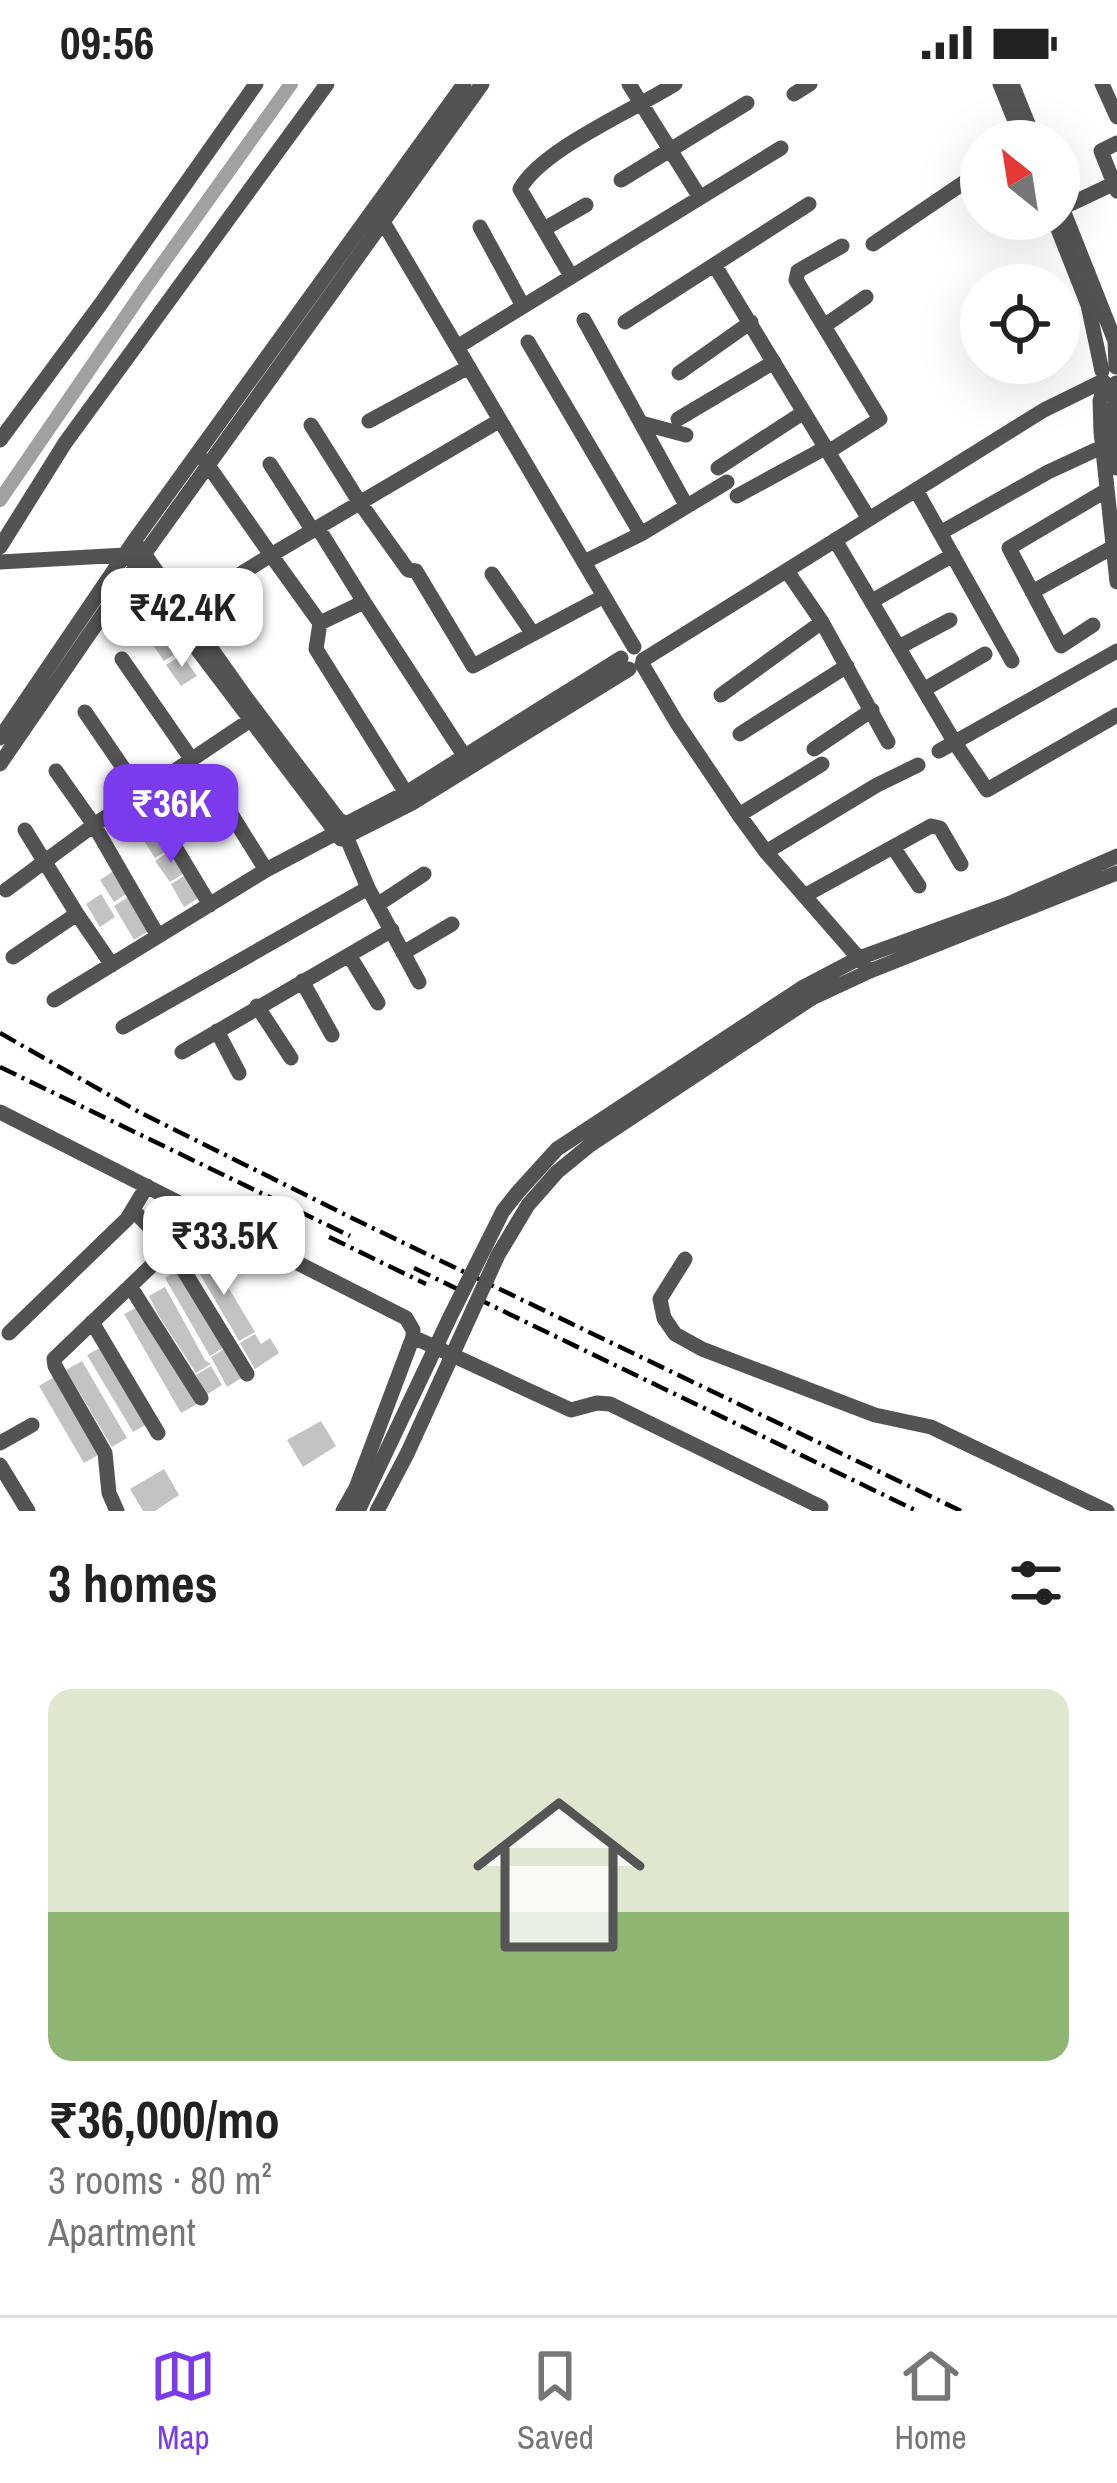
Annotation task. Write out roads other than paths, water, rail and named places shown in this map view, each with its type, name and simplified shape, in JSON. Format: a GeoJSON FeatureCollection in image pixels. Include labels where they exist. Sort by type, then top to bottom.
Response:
{"type":"FeatureCollection","features":[{"type":"Feature","properties":{"kind":"street"},"geometry":{"type":"LineString","coordinates":[[0,440],[256,84]]}},
{"type":"Feature","properties":{"kind":"street"},"geometry":{"type":"LineString","coordinates":[[0,547],[65,443],[327,84]]}},
{"type":"Feature","properties":{"kind":"street"},"geometry":{"type":"LineString","coordinates":[[0,738],[376,218],[464,84]]}},
{"type":"Feature","properties":{"kind":"street"},"geometry":{"type":"LineString","coordinates":[[376,218],[482,84]]}},
{"type":"Feature","properties":{"kind":"street"},"geometry":{"type":"LineString","coordinates":[[629,84],[699,196]]}},
{"type":"Feature","properties":{"kind":"street"},"geometry":{"type":"LineString","coordinates":[[571,276],[520,188],[559,151],[675,84]]}},
{"type":"Feature","properties":{"kind":"street"},"geometry":{"type":"LineString","coordinates":[[794,94],[810,84]]}},
{"type":"Feature","properties":{"kind":"street"},"geometry":{"type":"LineString","coordinates":[[1000,84],[1019,120]]}},
{"type":"Feature","properties":{"kind":"street"},"geometry":{"type":"LineString","coordinates":[[1012,84],[1023,120]]}},
{"type":"Feature","properties":{"kind":"street"},"geometry":{"type":"LineString","coordinates":[[1102,84],[1117,117]]}},
{"type":"Feature","properties":{"kind":"street"},"geometry":{"type":"LineString","coordinates":[[621,180],[747,104]]}},
{"type":"Feature","properties":{"kind":"street"},"geometry":{"type":"LineString","coordinates":[[1080,200],[1116,186],[1101,151],[1117,143]]}},
{"type":"Feature","properties":{"kind":"street"},"geometry":{"type":"LineString","coordinates":[[457,347],[781,148]]}},
{"type":"Feature","properties":{"kind":"street"},"geometry":{"type":"LineString","coordinates":[[873,244],[960,185]]}},
{"type":"Feature","properties":{"kind":"street"},"geometry":{"type":"LineString","coordinates":[[626,322],[809,203]]}},
{"type":"Feature","properties":{"kind":"street"},"geometry":{"type":"LineString","coordinates":[[544,229],[586,205]]}},
{"type":"Feature","properties":{"kind":"street"},"geometry":{"type":"LineString","coordinates":[[376,218],[457,347],[492,425],[595,601],[766,852],[865,964]]}},
{"type":"Feature","properties":{"kind":"street"},"geometry":{"type":"LineString","coordinates":[[376,218],[584,562],[635,661]]}},
{"type":"Feature","properties":{"kind":"street"},"geometry":{"type":"LineString","coordinates":[[480,226],[523,306]]}},
{"type":"Feature","properties":{"kind":"street"},"geometry":{"type":"LineString","coordinates":[[1068,240],[1110,376],[1117,468]]}},
{"type":"Feature","properties":{"kind":"street"},"geometry":{"type":"LineString","coordinates":[[584,562],[727,482],[827,450],[880,419],[796,280],[796,274],[842,246]]}},
{"type":"Feature","properties":{"kind":"street"},"geometry":{"type":"LineString","coordinates":[[715,266],[867,515]]}},
{"type":"Feature","properties":{"kind":"street"},"geometry":{"type":"LineString","coordinates":[[824,326],[866,297]]}},
{"type":"Feature","properties":{"kind":"street"},"geometry":{"type":"LineString","coordinates":[[584,320],[686,505]]}},
{"type":"Feature","properties":{"kind":"street"},"geometry":{"type":"LineString","coordinates":[[679,373],[751,322]]}},
{"type":"Feature","properties":{"kind":"street"},"geometry":{"type":"LineString","coordinates":[[528,342],[641,534]]}},
{"type":"Feature","properties":{"kind":"street"},"geometry":{"type":"LineString","coordinates":[[641,423],[682,427],[774,362]]}},
{"type":"Feature","properties":{"kind":"street"},"geometry":{"type":"LineString","coordinates":[[369,421],[465,369]]}},
{"type":"Feature","properties":{"kind":"street"},"geometry":{"type":"LineString","coordinates":[[1110,376],[1100,401],[1117,581]]}},
{"type":"Feature","properties":{"kind":"street"},"geometry":{"type":"LineString","coordinates":[[340,832],[787,571],[867,515],[1110,376]]}},
{"type":"Feature","properties":{"kind":"street"},"geometry":{"type":"LineString","coordinates":[[54,1000],[266,870],[340,832],[412,803],[1040,402],[1110,376]]}},
{"type":"Feature","properties":{"kind":"street"},"geometry":{"type":"LineString","coordinates":[[727,482],[804,412]]}},
{"type":"Feature","properties":{"kind":"street"},"geometry":{"type":"LineString","coordinates":[[311,425],[408,570],[416,571],[473,666],[595,601]]}},
{"type":"Feature","properties":{"kind":"street"},"geometry":{"type":"LineString","coordinates":[[183,610],[492,425]]}},
{"type":"Feature","properties":{"kind":"street"},"geometry":{"type":"LineString","coordinates":[[940,533],[1102,446]]}},
{"type":"Feature","properties":{"kind":"street"},"geometry":{"type":"LineString","coordinates":[[203,460],[320,622],[316,649],[406,794]]}},
{"type":"Feature","properties":{"kind":"street"},"geometry":{"type":"LineString","coordinates":[[270,464],[465,757]]}},
{"type":"Feature","properties":{"kind":"street"},"geometry":{"type":"LineString","coordinates":[[916,490],[1012,661]]}},
{"type":"Feature","properties":{"kind":"street"},"geometry":{"type":"LineString","coordinates":[[1094,625],[1061,646],[1009,548],[1107,490]]}},
{"type":"Feature","properties":{"kind":"street"},"geometry":{"type":"LineString","coordinates":[[836,540],[925,689],[947,747],[988,790],[1117,715]]}},
{"type":"Feature","properties":{"kind":"street"},"geometry":{"type":"LineString","coordinates":[[1032,592],[1113,547]]}},
{"type":"Feature","properties":{"kind":"street"},"geometry":{"type":"LineString","coordinates":[[0,562],[135,554]]}},
{"type":"Feature","properties":{"kind":"street"},"geometry":{"type":"LineString","coordinates":[[135,554],[183,610],[255,718]]}},
{"type":"Feature","properties":{"kind":"street"},"geometry":{"type":"LineString","coordinates":[[135,554],[340,832],[419,982]]}},
{"type":"Feature","properties":{"kind":"street"},"geometry":{"type":"LineString","coordinates":[[0,764],[135,554]]}},
{"type":"Feature","properties":{"kind":"street"},"geometry":{"type":"LineString","coordinates":[[872,601],[952,555]]}},
{"type":"Feature","properties":{"kind":"street"},"geometry":{"type":"LineString","coordinates":[[787,571],[822,622],[888,742]]}},
{"type":"Feature","properties":{"kind":"street"},"geometry":{"type":"LineString","coordinates":[[492,574],[533,634]]}},
{"type":"Feature","properties":{"kind":"street"},"geometry":{"type":"LineString","coordinates":[[320,622],[364,602]]}},
{"type":"Feature","properties":{"kind":"street"},"geometry":{"type":"LineString","coordinates":[[899,647],[950,620]]}},
{"type":"Feature","properties":{"kind":"street"},"geometry":{"type":"LineString","coordinates":[[721,695],[822,622]]}},
{"type":"Feature","properties":{"kind":"street"},"geometry":{"type":"LineString","coordinates":[[947,747],[1117,651]]}},
{"type":"Feature","properties":{"kind":"street"},"geometry":{"type":"LineString","coordinates":[[925,689],[985,654]]}},
{"type":"Feature","properties":{"kind":"street"},"geometry":{"type":"LineString","coordinates":[[122,659],[192,760]]}},
{"type":"Feature","properties":{"kind":"street"},"geometry":{"type":"LineString","coordinates":[[740,734],[847,666]]}},
{"type":"Feature","properties":{"kind":"street"},"geometry":{"type":"LineString","coordinates":[[739,815],[872,710]]}},
{"type":"Feature","properties":{"kind":"street"},"geometry":{"type":"LineString","coordinates":[[85,712],[141,794]]}},
{"type":"Feature","properties":{"kind":"street"},"geometry":{"type":"LineString","coordinates":[[6,890],[255,718]]}},
{"type":"Feature","properties":{"kind":"street"},"geometry":{"type":"LineString","coordinates":[[766,852],[918,765]]}},
{"type":"Feature","properties":{"kind":"street"},"geometry":{"type":"LineString","coordinates":[[56,772],[94,825],[158,936]]}},
{"type":"Feature","properties":{"kind":"street"},"geometry":{"type":"LineString","coordinates":[[213,784],[266,870]]}},
{"type":"Feature","properties":{"kind":"street"},"geometry":{"type":"LineString","coordinates":[[160,822],[210,904]]}},
{"type":"Feature","properties":{"kind":"street"},"geometry":{"type":"LineString","coordinates":[[804,896],[936,826],[961,864]]}},
{"type":"Feature","properties":{"kind":"street"},"geometry":{"type":"LineString","coordinates":[[26,830],[112,965]]}},
{"type":"Feature","properties":{"kind":"street"},"geometry":{"type":"LineString","coordinates":[[893,847],[920,886]]}},
{"type":"Feature","properties":{"kind":"street"},"geometry":{"type":"LineString","coordinates":[[358,1511],[503,1210],[557,1149],[807,993],[1117,856]]}},
{"type":"Feature","properties":{"kind":"street"},"geometry":{"type":"LineString","coordinates":[[865,964],[1117,873]]}},
{"type":"Feature","properties":{"kind":"street"},"geometry":{"type":"LineString","coordinates":[[377,904],[424,874]]}},
{"type":"Feature","properties":{"kind":"street"},"geometry":{"type":"LineString","coordinates":[[123,1027],[368,887]]}},
{"type":"Feature","properties":{"kind":"street"},"geometry":{"type":"LineString","coordinates":[[13,957],[77,914]]}},
{"type":"Feature","properties":{"kind":"street"},"geometry":{"type":"LineString","coordinates":[[404,952],[452,924]]}},
{"type":"Feature","properties":{"kind":"street"},"geometry":{"type":"LineString","coordinates":[[182,1052],[392,930]]}},
{"type":"Feature","properties":{"kind":"street"},"geometry":{"type":"LineString","coordinates":[[349,955],[378,1003]]}},
{"type":"Feature","properties":{"kind":"street"},"geometry":{"type":"LineString","coordinates":[[302,981],[332,1035]]}},
{"type":"Feature","properties":{"kind":"street"},"geometry":{"type":"LineString","coordinates":[[377,1511],[498,1255],[528,1205],[556,1172],[590,1145],[807,993]]}},
{"type":"Feature","properties":{"kind":"street"},"geometry":{"type":"LineString","coordinates":[[257,1006],[291,1058]]}},
{"type":"Feature","properties":{"kind":"street"},"geometry":{"type":"LineString","coordinates":[[217,1031],[239,1073]]}},
{"type":"Feature","properties":{"kind":"street"},"geometry":{"type":"LineString","coordinates":[[0,1112],[400,1313],[411,1323],[412,1337],[356,1488],[343,1511]]}},
{"type":"Feature","properties":{"kind":"street"},"geometry":{"type":"LineString","coordinates":[[9,1334],[133,1210],[147,1186]]}},
{"type":"Feature","properties":{"kind":"street"},"geometry":{"type":"LineString","coordinates":[[133,1210],[170,1248],[247,1374]]}},
{"type":"Feature","properties":{"kind":"street"},"geometry":{"type":"LineString","coordinates":[[117,1511],[109,1493],[105,1453],[54,1363],[170,1248]]}},
{"type":"Feature","properties":{"kind":"street"},"geometry":{"type":"LineString","coordinates":[[686,1259],[660,1300],[664,1318],[675,1334],[742,1366],[875,1415],[931,1427],[1107,1511]]}},
{"type":"Feature","properties":{"kind":"street"},"geometry":{"type":"LineString","coordinates":[[130,1286],[201,1398]]}},
{"type":"Feature","properties":{"kind":"street"},"geometry":{"type":"LineString","coordinates":[[92,1322],[158,1433]]}},
{"type":"Feature","properties":{"kind":"street"},"geometry":{"type":"LineString","coordinates":[[412,1337],[571,1410],[610,1404],[823,1510]]}},
{"type":"Feature","properties":{"kind":"street"},"geometry":{"type":"LineString","coordinates":[[0,1443],[32,1426]]}},
{"type":"Feature","properties":{"kind":"street"},"geometry":{"type":"LineString","coordinates":[[0,1465],[7,1493],[28,1511]]}},
{"type":"Feature","properties":{"kind":"waterway"},"geometry":{"type":"LineString","coordinates":[[0,500],[291,84]]}},
{"type":"Feature","properties":{"kind":"railway"},"geometry":{"type":"LineString","coordinates":[[0,1033],[139,1112],[354,1219],[961,1511]]}},
{"type":"Feature","properties":{"kind":"railway"},"geometry":{"type":"LineString","coordinates":[[0,1067],[350,1236]]}},
{"type":"Feature","properties":{"kind":"railway"},"geometry":{"type":"LineString","coordinates":[[329,1237],[426,1284]]}},
{"type":"Feature","properties":{"kind":"railway"},"geometry":{"type":"LineString","coordinates":[[414,1268],[917,1511]]}}]}
